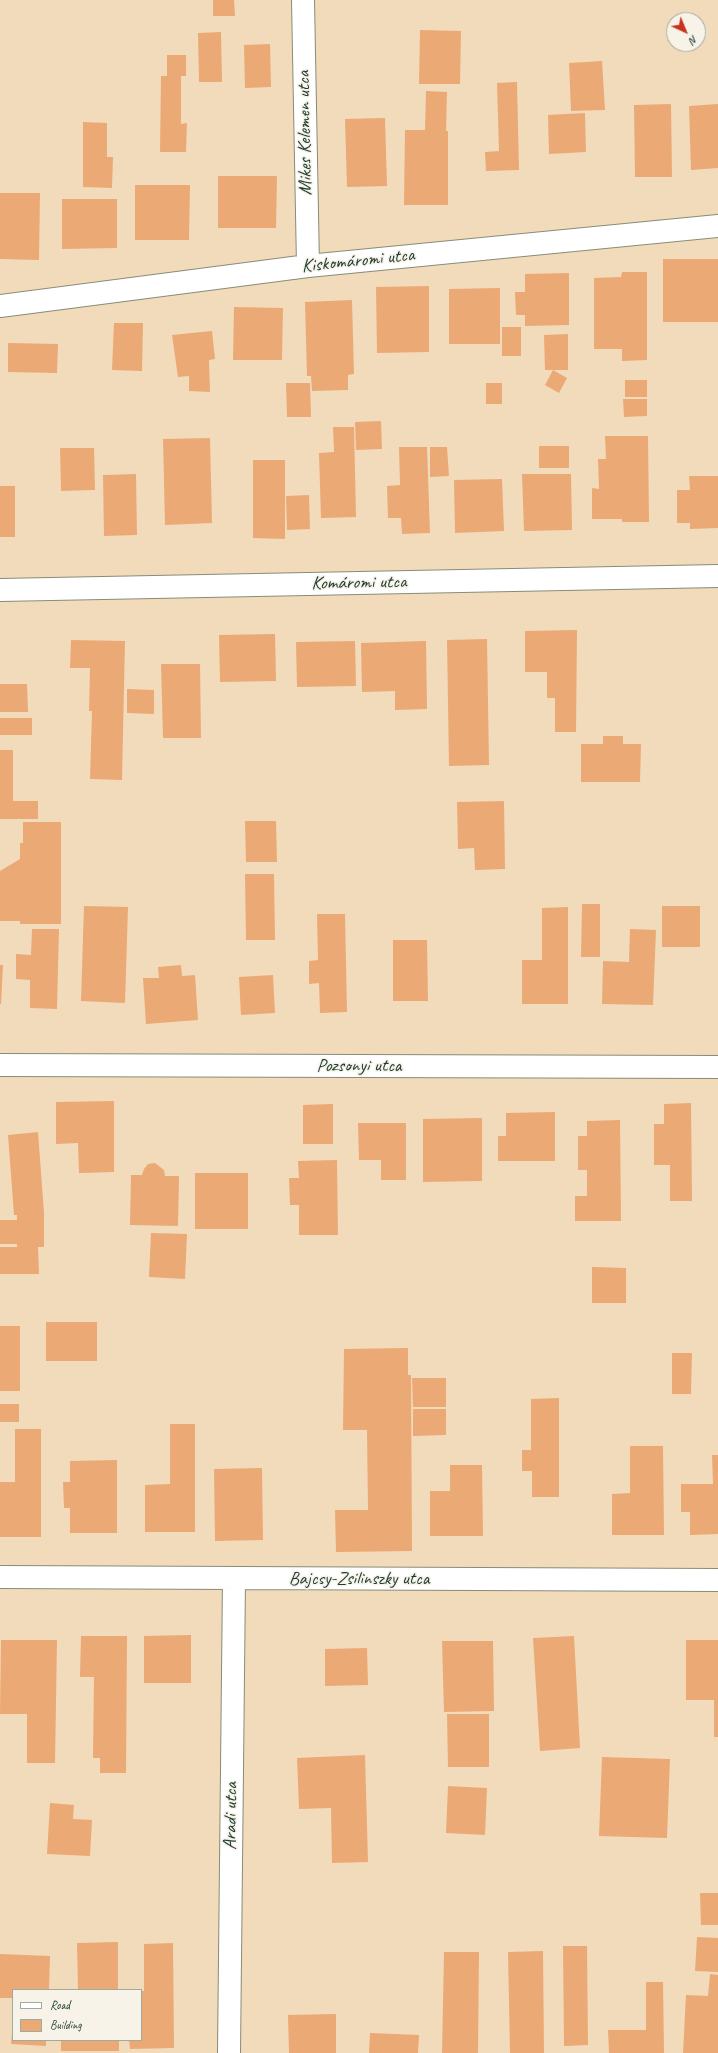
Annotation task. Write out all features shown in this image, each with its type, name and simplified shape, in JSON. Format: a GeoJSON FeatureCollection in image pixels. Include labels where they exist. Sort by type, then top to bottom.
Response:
{"type":"FeatureCollection","features":[{"type":"Feature","properties":{"kind":"street","name":"Mikes Kelemen utca"},"geometry":{"type":"LineString","coordinates":[[303,0],[308,266]]}},
{"type":"Feature","properties":{"kind":"street","name":"Kiskomáromi utca"},"geometry":{"type":"LineString","coordinates":[[0,306],[308,266],[718,226]]}},
{"type":"Feature","properties":{"kind":"street","name":"Komáromi utca"},"geometry":{"type":"LineString","coordinates":[[0,590],[718,576]]}},
{"type":"Feature","properties":{"kind":"street","name":"Pozsonyi utca"},"geometry":{"type":"LineString","coordinates":[[0,1065],[718,1068]]}},
{"type":"Feature","properties":{"kind":"street","name":"Bajcsy-Zsilinszky utca"},"geometry":{"type":"LineString","coordinates":[[0,1577],[718,1580]]}},
{"type":"Feature","properties":{"kind":"street","name":"Aradi utca"},"geometry":{"type":"LineString","coordinates":[[228,2053],[234,1579]]}},
{"type":"Feature","properties":{"kind":"building"},"geometry":{"type":"Polygon","coordinates":[[[213,0],[234,0],[235,16],[213,16],[213,0]]]}},
{"type":"Feature","properties":{"kind":"building"},"geometry":{"type":"Polygon","coordinates":[[[420,30],[461,31],[460,84],[419,84],[420,30]]]}},
{"type":"Feature","properties":{"kind":"building"},"geometry":{"type":"Polygon","coordinates":[[[221,32],[222,82],[199,82],[198,33],[221,32]]]}},
{"type":"Feature","properties":{"kind":"building"},"geometry":{"type":"Polygon","coordinates":[[[270,44],[271,87],[245,88],[244,45],[270,44]]]}},
{"type":"Feature","properties":{"kind":"building"},"geometry":{"type":"Polygon","coordinates":[[[167,55],[186,55],[186,76],[181,76],[181,124],[187,123],[186,152],[160,152],[161,76],[167,76],[167,55]]]}},
{"type":"Feature","properties":{"kind":"building"},"geometry":{"type":"Polygon","coordinates":[[[602,61],[605,110],[571,111],[569,63],[602,61]]]}},
{"type":"Feature","properties":{"kind":"building"},"geometry":{"type":"Polygon","coordinates":[[[517,82],[519,170],[486,171],[485,152],[499,151],[497,83],[517,82]]]}},
{"type":"Feature","properties":{"kind":"building"},"geometry":{"type":"Polygon","coordinates":[[[426,91],[447,92],[446,131],[448,131],[448,205],[404,205],[405,130],[425,130],[426,91]]]}},
{"type":"Feature","properties":{"kind":"building"},"geometry":{"type":"Polygon","coordinates":[[[671,104],[672,177],[635,177],[634,105],[671,104]]]}},
{"type":"Feature","properties":{"kind":"building"},"geometry":{"type":"Polygon","coordinates":[[[718,104],[718,168],[691,170],[689,106],[718,104]]]}},
{"type":"Feature","properties":{"kind":"building"},"geometry":{"type":"Polygon","coordinates":[[[585,113],[586,152],[549,154],[548,115],[585,113]]]}},
{"type":"Feature","properties":{"kind":"building"},"geometry":{"type":"Polygon","coordinates":[[[385,118],[387,186],[347,187],[345,119],[385,118]]]}},
{"type":"Feature","properties":{"kind":"building"},"geometry":{"type":"Polygon","coordinates":[[[83,122],[107,123],[107,157],[113,157],[112,188],[83,187],[83,122]]]}},
{"type":"Feature","properties":{"kind":"building"},"geometry":{"type":"Polygon","coordinates":[[[218,176],[277,176],[276,228],[218,228],[218,176]]]}},
{"type":"Feature","properties":{"kind":"building"},"geometry":{"type":"Polygon","coordinates":[[[135,185],[190,185],[189,240],[135,240],[135,185]]]}},
{"type":"Feature","properties":{"kind":"building"},"geometry":{"type":"Polygon","coordinates":[[[0,193],[40,193],[39,260],[0,259],[0,193]]]}},
{"type":"Feature","properties":{"kind":"building"},"geometry":{"type":"Polygon","coordinates":[[[62,199],[117,199],[117,248],[62,249],[62,199]]]}},
{"type":"Feature","properties":{"kind":"building"},"geometry":{"type":"Polygon","coordinates":[[[663,259],[718,259],[718,322],[663,322],[663,259]]]}},
{"type":"Feature","properties":{"kind":"building"},"geometry":{"type":"Polygon","coordinates":[[[622,272],[647,272],[647,360],[622,361],[622,349],[594,349],[594,278],[621,277],[622,272]]]}},
{"type":"Feature","properties":{"kind":"building"},"geometry":{"type":"Polygon","coordinates":[[[569,273],[569,325],[525,326],[525,315],[516,315],[515,292],[525,292],[525,274],[569,273]]]}},
{"type":"Feature","properties":{"kind":"building"},"geometry":{"type":"Polygon","coordinates":[[[429,286],[429,352],[377,353],[376,287],[429,286]]]}},
{"type":"Feature","properties":{"kind":"building"},"geometry":{"type":"Polygon","coordinates":[[[500,288],[500,344],[449,344],[449,289],[500,288]]]}},
{"type":"Feature","properties":{"kind":"building"},"geometry":{"type":"Polygon","coordinates":[[[352,300],[354,374],[348,375],[348,390],[312,391],[311,376],[307,376],[305,302],[352,300]]]}},
{"type":"Feature","properties":{"kind":"building"},"geometry":{"type":"Polygon","coordinates":[[[234,307],[283,308],[282,360],[233,360],[234,307]]]}},
{"type":"Feature","properties":{"kind":"building"},"geometry":{"type":"Polygon","coordinates":[[[114,323],[143,323],[142,371],[112,370],[114,323]]]}},
{"type":"Feature","properties":{"kind":"building"},"geometry":{"type":"Polygon","coordinates":[[[502,327],[521,327],[521,356],[502,356],[502,327]]]}},
{"type":"Feature","properties":{"kind":"building"},"geometry":{"type":"Polygon","coordinates":[[[212,331],[215,359],[209,360],[210,392],[189,391],[189,376],[178,377],[172,335],[212,331]]]}},
{"type":"Feature","properties":{"kind":"building"},"geometry":{"type":"Polygon","coordinates":[[[568,334],[568,370],[545,370],[544,335],[568,334]]]}},
{"type":"Feature","properties":{"kind":"building"},"geometry":{"type":"Polygon","coordinates":[[[8,343],[58,344],[57,373],[8,372],[8,343]]]}},
{"type":"Feature","properties":{"kind":"building"},"geometry":{"type":"Polygon","coordinates":[[[553,370],[567,378],[559,393],[545,385],[553,370]]]}},
{"type":"Feature","properties":{"kind":"building"},"geometry":{"type":"Polygon","coordinates":[[[625,380],[647,380],[647,397],[625,397],[625,380]]]}},
{"type":"Feature","properties":{"kind":"building"},"geometry":{"type":"Polygon","coordinates":[[[286,383],[310,383],[311,417],[287,417],[286,383]]]}},
{"type":"Feature","properties":{"kind":"building"},"geometry":{"type":"Polygon","coordinates":[[[486,383],[502,383],[502,404],[486,404],[486,383]]]}},
{"type":"Feature","properties":{"kind":"building"},"geometry":{"type":"Polygon","coordinates":[[[623,399],[647,399],[647,416],[624,417],[623,399]]]}},
{"type":"Feature","properties":{"kind":"building"},"geometry":{"type":"Polygon","coordinates":[[[381,421],[382,449],[356,450],[355,422],[381,421]]]}},
{"type":"Feature","properties":{"kind":"building"},"geometry":{"type":"Polygon","coordinates":[[[333,427],[354,427],[356,517],[321,518],[319,453],[334,452],[333,427]]]}},
{"type":"Feature","properties":{"kind":"building"},"geometry":{"type":"Polygon","coordinates":[[[605,436],[648,436],[649,522],[622,522],[622,519],[592,519],[592,488],[599,489],[598,459],[606,459],[605,436]]]}},
{"type":"Feature","properties":{"kind":"building"},"geometry":{"type":"Polygon","coordinates":[[[210,438],[212,523],[165,525],[163,439],[210,438]]]}},
{"type":"Feature","properties":{"kind":"building"},"geometry":{"type":"Polygon","coordinates":[[[539,446],[569,446],[569,468],[539,468],[539,446]]]}},
{"type":"Feature","properties":{"kind":"building"},"geometry":{"type":"Polygon","coordinates":[[[399,447],[427,447],[430,533],[402,534],[401,518],[388,518],[387,486],[400,485],[399,447]]]}},
{"type":"Feature","properties":{"kind":"building"},"geometry":{"type":"Polygon","coordinates":[[[430,447],[447,447],[449,476],[430,477],[430,447]]]}},
{"type":"Feature","properties":{"kind":"building"},"geometry":{"type":"Polygon","coordinates":[[[60,448],[94,448],[95,490],[61,491],[60,448]]]}},
{"type":"Feature","properties":{"kind":"building"},"geometry":{"type":"Polygon","coordinates":[[[253,460],[285,460],[285,539],[253,538],[253,460]]]}},
{"type":"Feature","properties":{"kind":"building"},"geometry":{"type":"Polygon","coordinates":[[[136,474],[137,535],[104,536],[103,475],[136,474]]]}},
{"type":"Feature","properties":{"kind":"building"},"geometry":{"type":"Polygon","coordinates":[[[522,474],[571,474],[572,530],[524,531],[522,474]]]}},
{"type":"Feature","properties":{"kind":"building"},"geometry":{"type":"Polygon","coordinates":[[[689,476],[718,476],[718,528],[690,529],[690,523],[677,523],[677,490],[690,490],[689,476]]]}},
{"type":"Feature","properties":{"kind":"building"},"geometry":{"type":"Polygon","coordinates":[[[502,479],[504,531],[455,533],[454,480],[502,479]]]}},
{"type":"Feature","properties":{"kind":"building"},"geometry":{"type":"Polygon","coordinates":[[[0,486],[15,486],[15,537],[0,537],[0,486]]]}},
{"type":"Feature","properties":{"kind":"building"},"geometry":{"type":"Polygon","coordinates":[[[309,495],[310,529],[287,530],[286,496],[309,495]]]}},
{"type":"Feature","properties":{"kind":"building"},"geometry":{"type":"Polygon","coordinates":[[[577,630],[576,732],[555,732],[555,698],[547,698],[547,672],[525,672],[525,631],[577,630]]]}},
{"type":"Feature","properties":{"kind":"building"},"geometry":{"type":"Polygon","coordinates":[[[275,634],[276,681],[220,682],[219,635],[275,634]]]}},
{"type":"Feature","properties":{"kind":"building"},"geometry":{"type":"Polygon","coordinates":[[[487,639],[489,765],[449,766],[447,640],[487,639]]]}},
{"type":"Feature","properties":{"kind":"building"},"geometry":{"type":"Polygon","coordinates":[[[71,640],[125,641],[122,780],[90,779],[92,711],[89,711],[90,668],[70,668],[71,640]]]}},
{"type":"Feature","properties":{"kind":"building"},"geometry":{"type":"Polygon","coordinates":[[[355,641],[356,686],[297,687],[296,642],[355,641]]]}},
{"type":"Feature","properties":{"kind":"building"},"geometry":{"type":"Polygon","coordinates":[[[426,641],[427,709],[395,710],[395,691],[362,692],[361,643],[426,641]]]}},
{"type":"Feature","properties":{"kind":"building"},"geometry":{"type":"Polygon","coordinates":[[[161,664],[200,664],[201,738],[163,738],[161,664]]]}},
{"type":"Feature","properties":{"kind":"building"},"geometry":{"type":"Polygon","coordinates":[[[0,684],[27,684],[28,712],[0,712],[0,684]]]}},
{"type":"Feature","properties":{"kind":"building"},"geometry":{"type":"Polygon","coordinates":[[[127,689],[154,690],[154,714],[127,713],[127,689]]]}},
{"type":"Feature","properties":{"kind":"building"},"geometry":{"type":"Polygon","coordinates":[[[0,718],[32,718],[32,735],[0,735],[0,718]]]}},
{"type":"Feature","properties":{"kind":"building"},"geometry":{"type":"Polygon","coordinates":[[[603,736],[623,736],[623,744],[641,744],[640,782],[581,782],[581,744],[603,744],[603,736]]]}},
{"type":"Feature","properties":{"kind":"building"},"geometry":{"type":"Polygon","coordinates":[[[0,750],[13,750],[13,801],[38,801],[38,819],[0,819],[0,750]]]}},
{"type":"Feature","properties":{"kind":"building"},"geometry":{"type":"Polygon","coordinates":[[[504,801],[505,869],[475,870],[474,848],[458,849],[457,802],[504,801]]]}},
{"type":"Feature","properties":{"kind":"building"},"geometry":{"type":"Polygon","coordinates":[[[245,821],[276,821],[277,862],[246,862],[245,821]]]}},
{"type":"Feature","properties":{"kind":"building"},"geometry":{"type":"Polygon","coordinates":[[[23,822],[61,822],[61,924],[20,924],[20,921],[0,921],[0,871],[20,859],[20,843],[23,843],[23,822]]]}},
{"type":"Feature","properties":{"kind":"building"},"geometry":{"type":"Polygon","coordinates":[[[245,874],[274,874],[275,940],[246,940],[245,874]]]}},
{"type":"Feature","properties":{"kind":"building"},"geometry":{"type":"Polygon","coordinates":[[[582,904],[600,904],[600,957],[581,957],[582,904]]]}},
{"type":"Feature","properties":{"kind":"building"},"geometry":{"type":"Polygon","coordinates":[[[84,906],[128,907],[125,1003],[81,1001],[84,906]]]}},
{"type":"Feature","properties":{"kind":"building"},"geometry":{"type":"Polygon","coordinates":[[[662,906],[700,906],[700,947],[662,947],[662,906]]]}},
{"type":"Feature","properties":{"kind":"building"},"geometry":{"type":"Polygon","coordinates":[[[568,907],[568,1004],[522,1004],[522,960],[542,960],[542,908],[568,907]]]}},
{"type":"Feature","properties":{"kind":"building"},"geometry":{"type":"Polygon","coordinates":[[[317,914],[345,914],[347,1012],[320,1013],[319,983],[309,984],[309,961],[318,960],[317,914]]]}},
{"type":"Feature","properties":{"kind":"building"},"geometry":{"type":"Polygon","coordinates":[[[32,929],[59,929],[57,1009],[30,1008],[30,980],[16,979],[16,954],[31,955],[32,929]]]}},
{"type":"Feature","properties":{"kind":"building"},"geometry":{"type":"Polygon","coordinates":[[[630,929],[656,930],[653,1005],[602,1004],[603,961],[629,962],[630,929]]]}},
{"type":"Feature","properties":{"kind":"building"},"geometry":{"type":"Polygon","coordinates":[[[393,940],[427,940],[428,1001],[393,1001],[393,940]]]}},
{"type":"Feature","properties":{"kind":"building"},"geometry":{"type":"Polygon","coordinates":[[[0,965],[3,965],[1,1004],[0,1004],[0,965]]]}},
{"type":"Feature","properties":{"kind":"building"},"geometry":{"type":"Polygon","coordinates":[[[181,965],[182,976],[195,975],[198,1020],[146,1024],[143,978],[159,978],[158,967],[181,965]]]}},
{"type":"Feature","properties":{"kind":"building"},"geometry":{"type":"Polygon","coordinates":[[[273,975],[275,1013],[241,1015],[239,977],[273,975]]]}},
{"type":"Feature","properties":{"kind":"building"},"geometry":{"type":"Polygon","coordinates":[[[114,1101],[114,1172],[79,1173],[78,1143],[56,1144],[56,1102],[114,1101]]]}},
{"type":"Feature","properties":{"kind":"building"},"geometry":{"type":"Polygon","coordinates":[[[691,1103],[692,1201],[670,1201],[670,1165],[654,1165],[654,1124],[664,1124],[664,1104],[691,1103]]]}},
{"type":"Feature","properties":{"kind":"building"},"geometry":{"type":"Polygon","coordinates":[[[333,1104],[333,1144],[303,1144],[303,1105],[333,1104]]]}},
{"type":"Feature","properties":{"kind":"building"},"geometry":{"type":"Polygon","coordinates":[[[555,1112],[555,1161],[498,1161],[498,1136],[506,1136],[506,1113],[555,1112]]]}},
{"type":"Feature","properties":{"kind":"building"},"geometry":{"type":"Polygon","coordinates":[[[482,1118],[482,1181],[423,1182],[423,1119],[482,1118]]]}},
{"type":"Feature","properties":{"kind":"building"},"geometry":{"type":"Polygon","coordinates":[[[620,1120],[621,1221],[575,1221],[575,1196],[587,1196],[587,1170],[578,1170],[578,1136],[587,1136],[587,1121],[620,1120]]]}},
{"type":"Feature","properties":{"kind":"building"},"geometry":{"type":"Polygon","coordinates":[[[358,1123],[406,1123],[406,1180],[381,1180],[381,1160],[359,1160],[358,1123]]]}},
{"type":"Feature","properties":{"kind":"building"},"geometry":{"type":"Polygon","coordinates":[[[38,1132],[44,1213],[44,1247],[38,1247],[39,1274],[0,1274],[0,1247],[17,1247],[17,1244],[0,1244],[0,1220],[17,1220],[17,1215],[14,1215],[8,1135],[38,1132]]]}},
{"type":"Feature","properties":{"kind":"building"},"geometry":{"type":"Polygon","coordinates":[[[337,1160],[338,1235],[299,1235],[299,1205],[290,1205],[289,1178],[299,1178],[298,1161],[337,1160]]]}},
{"type":"Feature","properties":{"kind":"building"},"geometry":{"type":"Polygon","coordinates":[[[155,1163],[164,1170],[165,1176],[179,1176],[178,1226],[130,1225],[131,1175],[142,1175],[148,1164],[155,1163]]]}},
{"type":"Feature","properties":{"kind":"building"},"geometry":{"type":"Polygon","coordinates":[[[195,1173],[248,1173],[248,1229],[195,1229],[195,1173]]]}},
{"type":"Feature","properties":{"kind":"building"},"geometry":{"type":"Polygon","coordinates":[[[151,1233],[187,1234],[185,1279],[149,1277],[151,1233]]]}},
{"type":"Feature","properties":{"kind":"building"},"geometry":{"type":"Polygon","coordinates":[[[592,1267],[626,1268],[626,1303],[592,1303],[592,1267]]]}},
{"type":"Feature","properties":{"kind":"building"},"geometry":{"type":"Polygon","coordinates":[[[46,1322],[97,1322],[97,1361],[46,1361],[46,1322]]]}},
{"type":"Feature","properties":{"kind":"building"},"geometry":{"type":"Polygon","coordinates":[[[0,1326],[20,1326],[20,1391],[0,1391],[0,1326]]]}},
{"type":"Feature","properties":{"kind":"building"},"geometry":{"type":"Polygon","coordinates":[[[408,1348],[408,1375],[411,1375],[412,1551],[336,1552],[335,1510],[368,1510],[367,1430],[343,1430],[344,1349],[408,1348]]]}},
{"type":"Feature","properties":{"kind":"building"},"geometry":{"type":"Polygon","coordinates":[[[672,1353],[692,1353],[691,1394],[672,1394],[672,1353]]]}},
{"type":"Feature","properties":{"kind":"building"},"geometry":{"type":"Polygon","coordinates":[[[412,1378],[446,1378],[446,1407],[413,1407],[412,1378]]]}},
{"type":"Feature","properties":{"kind":"building"},"geometry":{"type":"Polygon","coordinates":[[[559,1398],[559,1497],[532,1497],[532,1471],[522,1471],[522,1450],[531,1450],[531,1399],[559,1398]]]}},
{"type":"Feature","properties":{"kind":"building"},"geometry":{"type":"Polygon","coordinates":[[[0,1404],[19,1404],[19,1422],[0,1422],[0,1404]]]}},
{"type":"Feature","properties":{"kind":"building"},"geometry":{"type":"Polygon","coordinates":[[[413,1409],[446,1409],[446,1435],[413,1436],[413,1409]]]}},
{"type":"Feature","properties":{"kind":"building"},"geometry":{"type":"Polygon","coordinates":[[[170,1424],[195,1424],[195,1532],[145,1532],[145,1485],[170,1484],[170,1424]]]}},
{"type":"Feature","properties":{"kind":"building"},"geometry":{"type":"Polygon","coordinates":[[[15,1429],[41,1429],[41,1537],[0,1537],[0,1482],[15,1482],[15,1429]]]}},
{"type":"Feature","properties":{"kind":"building"},"geometry":{"type":"Polygon","coordinates":[[[630,1446],[663,1446],[664,1535],[612,1535],[612,1494],[630,1493],[630,1446]]]}},
{"type":"Feature","properties":{"kind":"building"},"geometry":{"type":"Polygon","coordinates":[[[712,1455],[718,1455],[718,1534],[690,1535],[690,1512],[681,1512],[681,1484],[713,1484],[712,1455]]]}},
{"type":"Feature","properties":{"kind":"building"},"geometry":{"type":"Polygon","coordinates":[[[117,1460],[117,1533],[70,1533],[70,1508],[64,1508],[63,1482],[70,1482],[70,1461],[117,1460]]]}},
{"type":"Feature","properties":{"kind":"building"},"geometry":{"type":"Polygon","coordinates":[[[450,1465],[482,1465],[483,1536],[430,1536],[430,1491],[450,1491],[450,1465]]]}},
{"type":"Feature","properties":{"kind":"building"},"geometry":{"type":"Polygon","coordinates":[[[262,1468],[263,1540],[215,1541],[214,1469],[262,1468]]]}},
{"type":"Feature","properties":{"kind":"building"},"geometry":{"type":"Polygon","coordinates":[[[191,1635],[191,1683],[144,1683],[144,1636],[191,1635]]]}},
{"type":"Feature","properties":{"kind":"building"},"geometry":{"type":"Polygon","coordinates":[[[81,1636],[127,1636],[126,1773],[100,1773],[100,1758],[93,1758],[94,1677],[80,1677],[81,1636]]]}},
{"type":"Feature","properties":{"kind":"building"},"geometry":{"type":"Polygon","coordinates":[[[574,1636],[580,1748],[540,1751],[533,1638],[574,1636]]]}},
{"type":"Feature","properties":{"kind":"building"},"geometry":{"type":"Polygon","coordinates":[[[1,1640],[57,1640],[55,1763],[27,1763],[27,1714],[0,1714],[1,1640]]]}},
{"type":"Feature","properties":{"kind":"building"},"geometry":{"type":"Polygon","coordinates":[[[686,1640],[718,1640],[718,1737],[714,1737],[714,1700],[686,1700],[686,1640]]]}},
{"type":"Feature","properties":{"kind":"building"},"geometry":{"type":"Polygon","coordinates":[[[442,1641],[493,1641],[494,1711],[444,1712],[442,1641]]]}},
{"type":"Feature","properties":{"kind":"building"},"geometry":{"type":"Polygon","coordinates":[[[367,1648],[368,1685],[325,1686],[325,1649],[367,1648]]]}},
{"type":"Feature","properties":{"kind":"building"},"geometry":{"type":"Polygon","coordinates":[[[447,1714],[489,1714],[489,1767],[448,1767],[447,1714]]]}},
{"type":"Feature","properties":{"kind":"building"},"geometry":{"type":"Polygon","coordinates":[[[365,1755],[368,1862],[332,1863],[331,1808],[299,1809],[297,1758],[365,1755]]]}},
{"type":"Feature","properties":{"kind":"building"},"geometry":{"type":"Polygon","coordinates":[[[602,1757],[670,1759],[667,1838],[599,1836],[602,1757]]]}},
{"type":"Feature","properties":{"kind":"building"},"geometry":{"type":"Polygon","coordinates":[[[448,1786],[487,1788],[485,1835],[446,1833],[448,1786]]]}},
{"type":"Feature","properties":{"kind":"building"},"geometry":{"type":"Polygon","coordinates":[[[50,1803],[74,1805],[73,1819],[92,1820],[90,1856],[47,1854],[50,1803]]]}},
{"type":"Feature","properties":{"kind":"building"},"geometry":{"type":"Polygon","coordinates":[[[700,1893],[718,1893],[718,1925],[701,1925],[700,1893]]]}},
{"type":"Feature","properties":{"kind":"building"},"geometry":{"type":"Polygon","coordinates":[[[697,1937],[718,1938],[718,1972],[695,1971],[697,1937]]]}},
{"type":"Feature","properties":{"kind":"building"},"geometry":{"type":"Polygon","coordinates":[[[118,1942],[118,1989],[78,1989],[77,1943],[118,1942]]]}},
{"type":"Feature","properties":{"kind":"building"},"geometry":{"type":"Polygon","coordinates":[[[173,1943],[174,2048],[130,2049],[129,2041],[142,2041],[144,1944],[173,1943]]]}},
{"type":"Feature","properties":{"kind":"building"},"geometry":{"type":"Polygon","coordinates":[[[563,1946],[587,1946],[588,2045],[564,2046],[563,1946]]]}},
{"type":"Feature","properties":{"kind":"building"},"geometry":{"type":"Polygon","coordinates":[[[543,1951],[544,2053],[510,2053],[508,1952],[543,1951]]]}},
{"type":"Feature","properties":{"kind":"building"},"geometry":{"type":"Polygon","coordinates":[[[444,1952],[479,1952],[478,2053],[442,2053],[444,1952]]]}},
{"type":"Feature","properties":{"kind":"building"},"geometry":{"type":"Polygon","coordinates":[[[0,1954],[50,1956],[49,1989],[12,1989],[12,1998],[0,1998],[0,1954]]]}},
{"type":"Feature","properties":{"kind":"building"},"geometry":{"type":"Polygon","coordinates":[[[710,1974],[718,1975],[718,2053],[683,2053],[686,1995],[708,1996],[710,1974]]]}},
{"type":"Feature","properties":{"kind":"building"},"geometry":{"type":"Polygon","coordinates":[[[646,1982],[663,1982],[664,2053],[609,2053],[608,2030],[646,2030],[646,1982]]]}},
{"type":"Feature","properties":{"kind":"building"},"geometry":{"type":"Polygon","coordinates":[[[336,2014],[336,2053],[289,2053],[288,2015],[336,2014]]]}},
{"type":"Feature","properties":{"kind":"building"},"geometry":{"type":"Polygon","coordinates":[[[370,2033],[419,2035],[418,2053],[369,2053],[370,2033]]]}},
{"type":"Feature","properties":{"kind":"building"},"geometry":{"type":"Polygon","coordinates":[[[12,2034],[12,2041],[46,2041],[46,2046],[11,2044],[12,2034]]]}},
{"type":"Feature","properties":{"kind":"building"},"geometry":{"type":"Polygon","coordinates":[[[61,2041],[119,2041],[119,2051],[61,2051],[61,2041]]]}}]}
